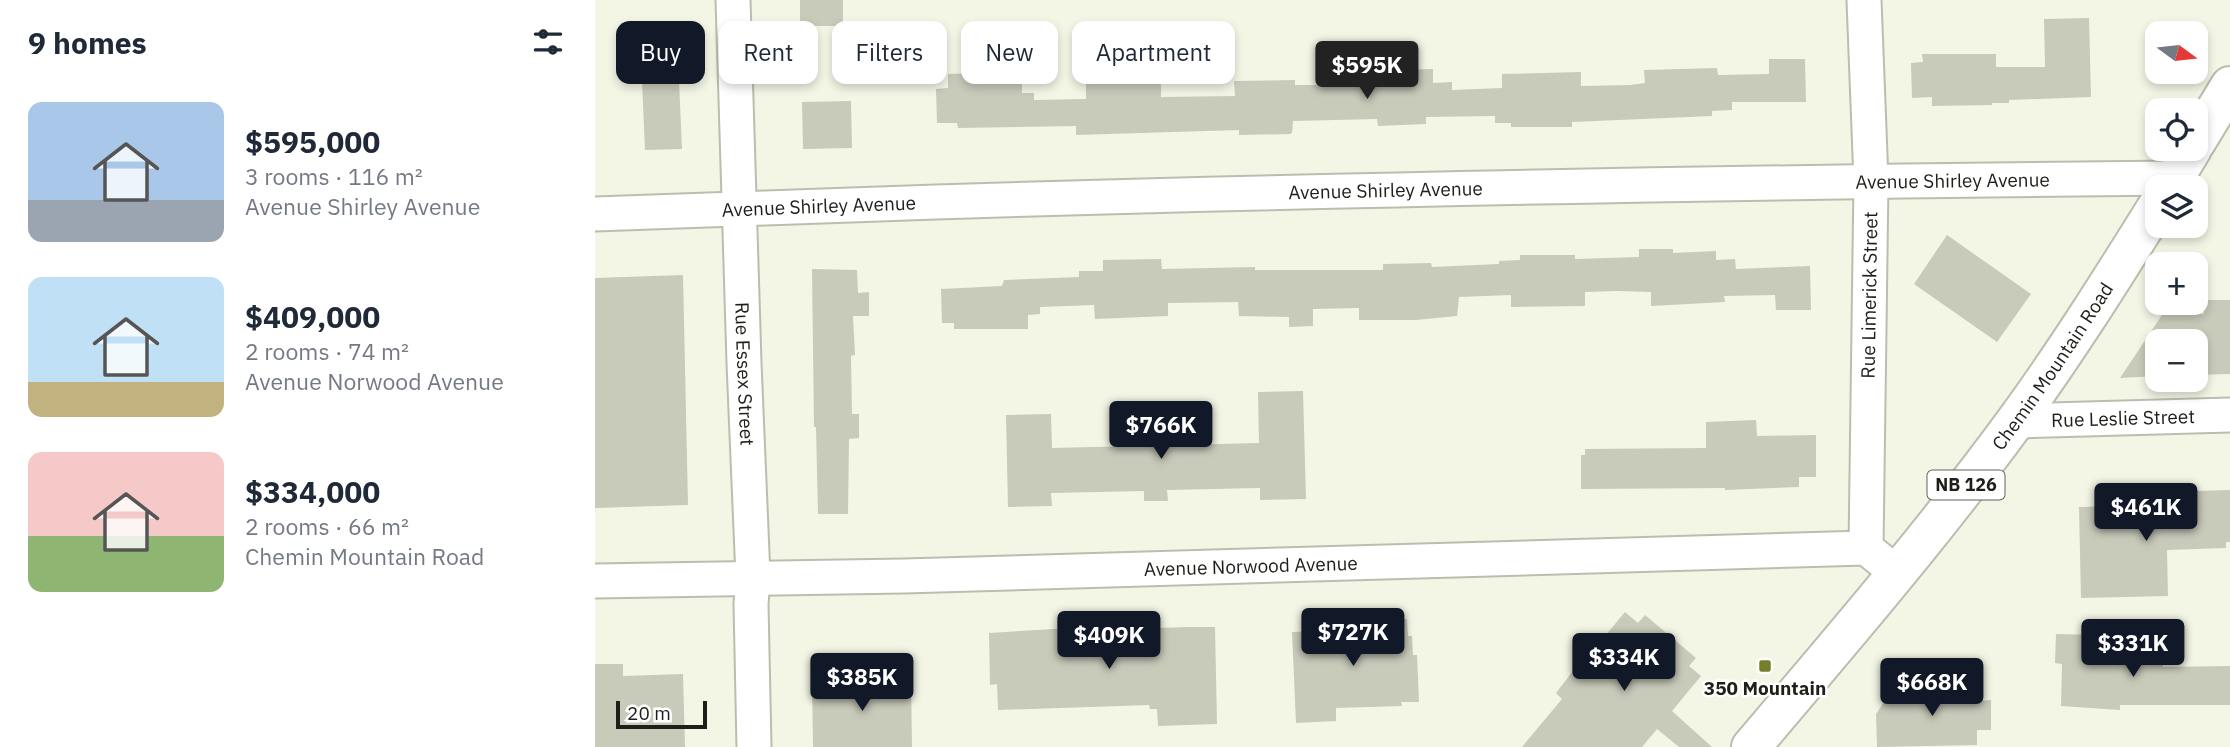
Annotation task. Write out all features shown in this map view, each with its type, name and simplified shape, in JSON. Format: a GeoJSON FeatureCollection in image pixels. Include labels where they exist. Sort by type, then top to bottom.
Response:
{"type":"FeatureCollection","features":[{"type":"Feature","properties":{"kind":"main road"},"geometry":{"type":"LineString","coordinates":[[2208,122],[2230,86]]}},
{"type":"Feature","properties":{"kind":"main road","name":"Chemin Mountain Road"},"geometry":{"type":"LineString","coordinates":[[1751,747],[1898,574],[2015,421],[2145,225]]}},
{"type":"Feature","properties":{"kind":"street","name":"Rue Essex Street"},"geometry":{"type":"LineString","coordinates":[[733,0],[753,577],[751,604],[754,747]]}},
{"type":"Feature","properties":{"kind":"street","name":"Rue Limerick Street"},"geometry":{"type":"LineString","coordinates":[[1864,0],[1871,181],[1866,548]]}},
{"type":"Feature","properties":{"kind":"street","name":"Avenue Shirley Avenue"},"geometry":{"type":"LineString","coordinates":[[595,214],[934,202],[1871,181],[2145,180]]}},
{"type":"Feature","properties":{"kind":"street","name":"Rue Leslie Street"},"geometry":{"type":"LineString","coordinates":[[2015,421],[2230,415]]}},
{"type":"Feature","properties":{"kind":"street"},"geometry":{"type":"LineString","coordinates":[[1866,548],[1898,574]]}},
{"type":"Feature","properties":{"kind":"street","name":"Avenue Norwood Avenue"},"geometry":{"type":"LineString","coordinates":[[595,580],[904,576],[1866,548]]}},
{"type":"Feature","properties":{"kind":"building"},"geometry":{"type":"Polygon","coordinates":[[[800,0],[843,0],[843,21],[832,21],[832,26],[818,26],[818,21],[800,21],[800,0]]]}},
{"type":"Feature","properties":{"kind":"building"},"geometry":{"type":"Polygon","coordinates":[[[2089,18],[2091,97],[2009,100],[2009,103],[1992,105],[1932,106],[1932,97],[1912,98],[1911,63],[1923,62],[1922,54],[1996,54],[1996,67],[2045,67],[2044,19],[2089,18]]]}},
{"type":"Feature","properties":{"kind":"building"},"geometry":{"type":"Polygon","coordinates":[[[1769,59],[1805,59],[1806,102],[1732,102],[1732,110],[1712,111],[1712,116],[1572,122],[1572,127],[1511,127],[1511,123],[1495,123],[1495,116],[1426,117],[1426,124],[1378,126],[1377,119],[1293,121],[1290,134],[1239,135],[1239,130],[1076,135],[1076,126],[958,128],[957,123],[937,123],[936,89],[948,88],[948,74],[961,74],[961,84],[1022,84],[1022,93],[1034,93],[1034,100],[1086,99],[1086,84],[1161,84],[1161,97],[1235,96],[1235,81],[1295,80],[1295,85],[1354,85],[1353,67],[1433,69],[1433,83],[1452,82],[1452,90],[1502,88],[1502,74],[1581,72],[1581,86],[1645,83],[1644,70],[1717,68],[1718,75],[1769,74],[1769,59]]]}},
{"type":"Feature","properties":{"kind":"building"},"geometry":{"type":"Polygon","coordinates":[[[642,84],[679,84],[682,149],[645,150],[642,84]]]}},
{"type":"Feature","properties":{"kind":"building"},"geometry":{"type":"Polygon","coordinates":[[[851,101],[852,148],[803,149],[802,102],[851,101]]]}},
{"type":"Feature","properties":{"kind":"building"},"geometry":{"type":"Polygon","coordinates":[[[1947,235],[2031,294],[1997,342],[1914,284],[1947,235]]]}},
{"type":"Feature","properties":{"kind":"building"},"geometry":{"type":"Polygon","coordinates":[[[1639,249],[1673,249],[1673,253],[1716,251],[1716,260],[1735,259],[1736,269],[1810,266],[1811,310],[1776,310],[1775,295],[1724,296],[1725,302],[1651,306],[1651,292],[1617,291],[1585,292],[1585,306],[1511,307],[1511,295],[1459,297],[1457,316],[1416,320],[1359,320],[1359,308],[1313,309],[1313,326],[1289,327],[1289,317],[1239,316],[1238,302],[1168,303],[1168,316],[1095,319],[1094,305],[1040,307],[1040,314],[1028,315],[1028,329],[954,329],[954,323],[942,323],[941,289],[1002,286],[1004,280],[1079,277],[1079,271],[1103,271],[1103,260],[1161,259],[1162,269],[1255,267],[1255,270],[1383,270],[1383,264],[1431,263],[1432,267],[1499,264],[1499,261],[1520,260],[1520,255],[1575,255],[1575,259],[1639,257],[1639,249]]]}},
{"type":"Feature","properties":{"kind":"building"},"geometry":{"type":"Polygon","coordinates":[[[812,269],[857,270],[858,293],[869,292],[869,316],[853,316],[855,355],[851,356],[852,414],[859,414],[859,438],[849,439],[848,514],[818,514],[812,269]]]}},
{"type":"Feature","properties":{"kind":"building"},"geometry":{"type":"Polygon","coordinates":[[[683,275],[688,505],[595,508],[595,278],[683,275]]]}},
{"type":"Feature","properties":{"kind":"building"},"geometry":{"type":"Polygon","coordinates":[[[2208,300],[2230,300],[2230,374],[2208,375],[2208,329],[2153,329],[2162,315],[2208,315],[2208,300]]]}},
{"type":"Feature","properties":{"kind":"building"},"geometry":{"type":"Polygon","coordinates":[[[2145,340],[2145,377],[2120,378],[2145,340]]]}},
{"type":"Feature","properties":{"kind":"building"},"geometry":{"type":"Polygon","coordinates":[[[1303,391],[1306,499],[1260,500],[1260,488],[1167,490],[1168,501],[1144,501],[1144,491],[1051,493],[1052,506],[1008,507],[1006,415],[1051,414],[1052,448],[1259,443],[1258,392],[1303,391]]]}},
{"type":"Feature","properties":{"kind":"building"},"geometry":{"type":"Polygon","coordinates":[[[1756,420],[1757,436],[1816,435],[1816,477],[1799,477],[1799,487],[1725,490],[1581,489],[1581,455],[1585,455],[1585,449],[1706,448],[1706,422],[1756,420]]]}},
{"type":"Feature","properties":{"kind":"building"},"geometry":{"type":"Polygon","coordinates":[[[2230,490],[2230,542],[2226,542],[2226,548],[2167,550],[2168,596],[2081,598],[2079,507],[2197,504],[2197,491],[2230,490]]]}},
{"type":"Feature","properties":{"kind":"building"},"geometry":{"type":"Polygon","coordinates":[[[1625,612],[1638,623],[1645,615],[1696,658],[1689,666],[1701,676],[1672,711],[1712,747],[1679,747],[1657,729],[1642,747],[1522,747],[1562,699],[1556,693],[1592,646],[1595,648],[1625,612]]]}},
{"type":"Feature","properties":{"kind":"building"},"geometry":{"type":"Polygon","coordinates":[[[1407,619],[1408,636],[1412,636],[1413,655],[1417,655],[1419,702],[1401,702],[1402,706],[1336,708],[1336,721],[1296,723],[1292,632],[1324,631],[1324,625],[1338,624],[1338,620],[1407,619]]]}},
{"type":"Feature","properties":{"kind":"building"},"geometry":{"type":"Polygon","coordinates":[[[1215,627],[1217,724],[1158,726],[1157,709],[1150,709],[1149,705],[998,710],[997,684],[990,685],[989,633],[1070,628],[1070,631],[1215,627]]]}},
{"type":"Feature","properties":{"kind":"building"},"geometry":{"type":"Polygon","coordinates":[[[2056,634],[2096,635],[2095,654],[2163,655],[2163,667],[2230,666],[2230,705],[2120,705],[2120,710],[2061,706],[2062,664],[2055,663],[2056,634]]]}},
{"type":"Feature","properties":{"kind":"building"},"geometry":{"type":"Polygon","coordinates":[[[595,664],[623,664],[623,676],[683,674],[685,747],[595,747],[595,664]]]}},
{"type":"Feature","properties":{"kind":"building"},"geometry":{"type":"Polygon","coordinates":[[[911,678],[912,747],[813,747],[812,681],[911,678]]]}},
{"type":"Feature","properties":{"kind":"building"},"geometry":{"type":"Polygon","coordinates":[[[1892,690],[1977,690],[1977,701],[1991,700],[1991,730],[1977,730],[1977,745],[1877,747],[1876,714],[1892,690]]]}},
{"type":"Feature","properties":{"kind":"place","name":"350 Mountain"},"geometry":{"type":"Point","coordinates":[1765,666]}}]}
